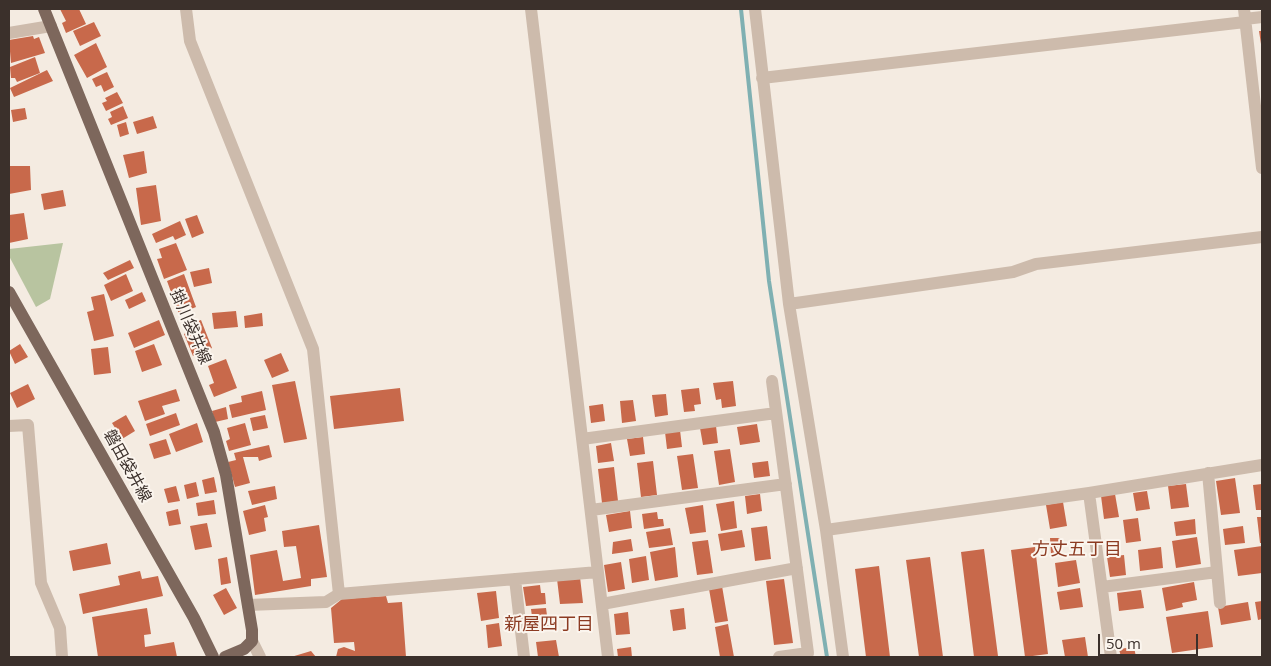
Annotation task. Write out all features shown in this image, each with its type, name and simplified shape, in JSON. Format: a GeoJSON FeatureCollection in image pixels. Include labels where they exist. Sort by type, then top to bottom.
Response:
{"type":"FeatureCollection","features":[{"type":"Feature","properties":{"kind":"main road","name":"掛川袋井線"},"geometry":{"type":"LineString","coordinates":[[44,9],[214,432],[226,475],[248,604],[252,641]]}},
{"type":"Feature","properties":{"kind":"main road","name":"磐田袋井線"},"geometry":{"type":"LineString","coordinates":[[9,292],[190,610],[213,657]]}},
{"type":"Feature","properties":{"kind":"main road"},"geometry":{"type":"LineString","coordinates":[[225,657],[244,649],[252,641]]}},
{"type":"Feature","properties":{"kind":"street"},"geometry":{"type":"LineString","coordinates":[[186,9],[190,41],[312,349],[339,594]]}},
{"type":"Feature","properties":{"kind":"street"},"geometry":{"type":"LineString","coordinates":[[531,9],[608,657]]}},
{"type":"Feature","properties":{"kind":"street"},"geometry":{"type":"LineString","coordinates":[[755,9],[789,304],[826,530],[843,657]]}},
{"type":"Feature","properties":{"kind":"street"},"geometry":{"type":"LineString","coordinates":[[762,78],[1244,16],[1262,17]]}},
{"type":"Feature","properties":{"kind":"street"},"geometry":{"type":"LineString","coordinates":[[1244,16],[1262,168]]}},
{"type":"Feature","properties":{"kind":"street"},"geometry":{"type":"LineString","coordinates":[[9,33],[51,26]]}},
{"type":"Feature","properties":{"kind":"street"},"geometry":{"type":"LineString","coordinates":[[789,304],[1013,272],[1036,264],[1262,237]]}},
{"type":"Feature","properties":{"kind":"street"},"geometry":{"type":"LineString","coordinates":[[772,381],[809,655],[779,657]]}},
{"type":"Feature","properties":{"kind":"street"},"geometry":{"type":"LineString","coordinates":[[582,439],[776,413]]}},
{"type":"Feature","properties":{"kind":"street"},"geometry":{"type":"LineString","coordinates":[[9,426],[28,425],[42,583],[60,628],[62,657]]}},
{"type":"Feature","properties":{"kind":"street"},"geometry":{"type":"LineString","coordinates":[[826,530],[1089,492],[1262,464]]}},
{"type":"Feature","properties":{"kind":"street"},"geometry":{"type":"LineString","coordinates":[[1208,473],[1220,603]]}},
{"type":"Feature","properties":{"kind":"street"},"geometry":{"type":"LineString","coordinates":[[591,510],[786,484]]}},
{"type":"Feature","properties":{"kind":"street"},"geometry":{"type":"LineString","coordinates":[[1089,492],[1111,657]]}},
{"type":"Feature","properties":{"kind":"street"},"geometry":{"type":"LineString","coordinates":[[602,604],[797,568]]}},
{"type":"Feature","properties":{"kind":"street"},"geometry":{"type":"LineString","coordinates":[[248,604],[326,602],[339,594],[598,572]]}},
{"type":"Feature","properties":{"kind":"street"},"geometry":{"type":"LineString","coordinates":[[1102,587],[1217,572]]}},
{"type":"Feature","properties":{"kind":"street"},"geometry":{"type":"LineString","coordinates":[[515,578],[524,657]]}},
{"type":"Feature","properties":{"kind":"street"},"geometry":{"type":"LineString","coordinates":[[252,641],[260,657]]}},
{"type":"Feature","properties":{"kind":"green space"},"geometry":{"type":"Polygon","coordinates":[[[63,243],[50,299],[36,307],[9,256],[9,249],[63,243]]]}},
{"type":"Feature","properties":{"kind":"building"},"geometry":{"type":"Polygon","coordinates":[[[60,9],[79,9],[86,24],[66,33],[62,23],[66,21],[60,9]]]}},
{"type":"Feature","properties":{"kind":"building"},"geometry":{"type":"Polygon","coordinates":[[[94,22],[101,36],[80,46],[73,31],[94,22]]]}},
{"type":"Feature","properties":{"kind":"building"},"geometry":{"type":"Polygon","coordinates":[[[1259,31],[1262,31],[1262,44],[1261,44],[1259,31]]]}},
{"type":"Feature","properties":{"kind":"building"},"geometry":{"type":"Polygon","coordinates":[[[33,36],[34,39],[39,37],[45,53],[11,63],[9,40],[33,36]]]}},
{"type":"Feature","properties":{"kind":"building"},"geometry":{"type":"Polygon","coordinates":[[[96,43],[107,67],[87,78],[74,55],[96,43]]]}},
{"type":"Feature","properties":{"kind":"building"},"geometry":{"type":"Polygon","coordinates":[[[35,57],[40,73],[17,82],[15,78],[11,78],[10,67],[35,57]]]}},
{"type":"Feature","properties":{"kind":"building"},"geometry":{"type":"Polygon","coordinates":[[[47,70],[53,81],[14,97],[10,88],[47,70]]]}},
{"type":"Feature","properties":{"kind":"building"},"geometry":{"type":"Polygon","coordinates":[[[107,72],[114,87],[104,92],[101,85],[96,87],[92,79],[107,72]]]}},
{"type":"Feature","properties":{"kind":"building"},"geometry":{"type":"Polygon","coordinates":[[[117,92],[123,103],[106,111],[102,103],[107,101],[105,98],[117,92]]]}},
{"type":"Feature","properties":{"kind":"building"},"geometry":{"type":"Polygon","coordinates":[[[123,106],[128,118],[111,125],[108,119],[112,117],[110,112],[123,106]]]}},
{"type":"Feature","properties":{"kind":"building"},"geometry":{"type":"Polygon","coordinates":[[[25,108],[27,119],[13,122],[11,110],[25,108]]]}},
{"type":"Feature","properties":{"kind":"building"},"geometry":{"type":"Polygon","coordinates":[[[153,116],[157,128],[137,134],[133,122],[153,116]]]}},
{"type":"Feature","properties":{"kind":"building"},"geometry":{"type":"Polygon","coordinates":[[[126,122],[129,134],[120,137],[117,125],[126,122]]]}},
{"type":"Feature","properties":{"kind":"building"},"geometry":{"type":"Polygon","coordinates":[[[144,151],[147,173],[129,178],[123,155],[144,151]]]}},
{"type":"Feature","properties":{"kind":"building"},"geometry":{"type":"Polygon","coordinates":[[[9,166],[30,166],[31,190],[9,194],[9,166]]]}},
{"type":"Feature","properties":{"kind":"building"},"geometry":{"type":"Polygon","coordinates":[[[156,185],[161,221],[141,225],[136,188],[156,185]]]}},
{"type":"Feature","properties":{"kind":"building"},"geometry":{"type":"Polygon","coordinates":[[[63,190],[66,206],[44,210],[41,194],[63,190]]]}},
{"type":"Feature","properties":{"kind":"building"},"geometry":{"type":"Polygon","coordinates":[[[24,213],[28,239],[9,243],[9,215],[24,213]]]}},
{"type":"Feature","properties":{"kind":"building"},"geometry":{"type":"Polygon","coordinates":[[[197,215],[204,233],[192,238],[185,219],[197,215]]]}},
{"type":"Feature","properties":{"kind":"building"},"geometry":{"type":"Polygon","coordinates":[[[180,221],[186,235],[175,240],[173,236],[156,243],[152,234],[180,221]]]}},
{"type":"Feature","properties":{"kind":"building"},"geometry":{"type":"Polygon","coordinates":[[[176,243],[187,270],[164,279],[157,259],[162,258],[159,249],[176,243]]]}},
{"type":"Feature","properties":{"kind":"building"},"geometry":{"type":"Polygon","coordinates":[[[130,260],[134,268],[108,280],[103,273],[130,260]]]}},
{"type":"Feature","properties":{"kind":"building"},"geometry":{"type":"Polygon","coordinates":[[[209,268],[212,283],[194,287],[190,272],[209,268]]]}},
{"type":"Feature","properties":{"kind":"building"},"geometry":{"type":"Polygon","coordinates":[[[126,274],[133,291],[111,301],[104,285],[126,274]]]}},
{"type":"Feature","properties":{"kind":"building"},"geometry":{"type":"Polygon","coordinates":[[[184,274],[196,307],[179,314],[167,281],[184,274]]]}},
{"type":"Feature","properties":{"kind":"building"},"geometry":{"type":"Polygon","coordinates":[[[142,292],[146,301],[129,309],[125,300],[142,292]]]}},
{"type":"Feature","properties":{"kind":"building"},"geometry":{"type":"Polygon","coordinates":[[[104,294],[114,336],[94,341],[87,312],[94,310],[91,297],[104,294]]]}},
{"type":"Feature","properties":{"kind":"building"},"geometry":{"type":"Polygon","coordinates":[[[236,311],[238,327],[214,329],[212,313],[236,311]]]}},
{"type":"Feature","properties":{"kind":"building"},"geometry":{"type":"Polygon","coordinates":[[[262,313],[263,326],[245,328],[244,316],[262,313]]]}},
{"type":"Feature","properties":{"kind":"building"},"geometry":{"type":"Polygon","coordinates":[[[159,320],[165,335],[134,348],[128,333],[159,320]]]}},
{"type":"Feature","properties":{"kind":"building"},"geometry":{"type":"Polygon","coordinates":[[[201,320],[212,348],[193,356],[184,334],[188,332],[185,326],[201,320]]]}},
{"type":"Feature","properties":{"kind":"building"},"geometry":{"type":"Polygon","coordinates":[[[20,344],[28,357],[15,364],[9,351],[20,344]]]}},
{"type":"Feature","properties":{"kind":"building"},"geometry":{"type":"Polygon","coordinates":[[[154,344],[162,365],[142,372],[135,351],[154,344]]]}},
{"type":"Feature","properties":{"kind":"building"},"geometry":{"type":"Polygon","coordinates":[[[108,347],[111,373],[94,375],[91,349],[108,347]]]}},
{"type":"Feature","properties":{"kind":"building"},"geometry":{"type":"Polygon","coordinates":[[[281,353],[289,371],[272,378],[264,360],[281,353]]]}},
{"type":"Feature","properties":{"kind":"building"},"geometry":{"type":"Polygon","coordinates":[[[226,359],[237,388],[214,397],[209,385],[214,383],[208,366],[226,359]]]}},
{"type":"Feature","properties":{"kind":"building"},"geometry":{"type":"Polygon","coordinates":[[[295,381],[307,439],[284,443],[272,385],[295,381]]]}},
{"type":"Feature","properties":{"kind":"building"},"geometry":{"type":"Polygon","coordinates":[[[733,381],[736,406],[722,408],[721,399],[716,400],[713,383],[733,381]]]}},
{"type":"Feature","properties":{"kind":"building"},"geometry":{"type":"Polygon","coordinates":[[[28,384],[35,399],[17,408],[10,393],[28,384]]]}},
{"type":"Feature","properties":{"kind":"building"},"geometry":{"type":"Polygon","coordinates":[[[400,388],[404,421],[334,429],[330,396],[400,388]]]}},
{"type":"Feature","properties":{"kind":"building"},"geometry":{"type":"Polygon","coordinates":[[[699,388],[701,404],[694,405],[695,411],[684,412],[681,390],[699,388]]]}},
{"type":"Feature","properties":{"kind":"building"},"geometry":{"type":"Polygon","coordinates":[[[176,389],[180,401],[162,406],[165,414],[145,421],[138,401],[176,389]]]}},
{"type":"Feature","properties":{"kind":"building"},"geometry":{"type":"Polygon","coordinates":[[[262,391],[266,410],[232,418],[229,405],[242,402],[241,396],[262,391]]]}},
{"type":"Feature","properties":{"kind":"building"},"geometry":{"type":"Polygon","coordinates":[[[666,394],[668,415],[655,417],[652,395],[666,394]]]}},
{"type":"Feature","properties":{"kind":"building"},"geometry":{"type":"Polygon","coordinates":[[[633,400],[636,421],[622,423],[620,401],[633,400]]]}},
{"type":"Feature","properties":{"kind":"building"},"geometry":{"type":"Polygon","coordinates":[[[603,404],[605,421],[591,423],[589,406],[603,404]]]}},
{"type":"Feature","properties":{"kind":"building"},"geometry":{"type":"Polygon","coordinates":[[[226,407],[228,419],[215,422],[212,411],[226,407]]]}},
{"type":"Feature","properties":{"kind":"building"},"geometry":{"type":"Polygon","coordinates":[[[176,413],[180,425],[150,436],[146,424],[176,413]]]}},
{"type":"Feature","properties":{"kind":"building"},"geometry":{"type":"Polygon","coordinates":[[[126,415],[135,431],[122,439],[112,423],[126,415]]]}},
{"type":"Feature","properties":{"kind":"building"},"geometry":{"type":"Polygon","coordinates":[[[265,415],[268,428],[253,431],[250,418],[265,415]]]}},
{"type":"Feature","properties":{"kind":"building"},"geometry":{"type":"Polygon","coordinates":[[[197,423],[203,442],[176,452],[169,434],[197,423]]]}},
{"type":"Feature","properties":{"kind":"building"},"geometry":{"type":"Polygon","coordinates":[[[245,423],[251,445],[229,451],[226,441],[230,439],[227,428],[245,423]]]}},
{"type":"Feature","properties":{"kind":"building"},"geometry":{"type":"Polygon","coordinates":[[[757,424],[760,442],[740,445],[737,427],[757,424]]]}},
{"type":"Feature","properties":{"kind":"building"},"geometry":{"type":"Polygon","coordinates":[[[716,426],[718,443],[703,445],[700,428],[716,426]]]}},
{"type":"Feature","properties":{"kind":"building"},"geometry":{"type":"Polygon","coordinates":[[[680,430],[682,447],[667,449],[665,432],[680,430]]]}},
{"type":"Feature","properties":{"kind":"building"},"geometry":{"type":"Polygon","coordinates":[[[643,437],[645,454],[630,456],[627,439],[643,437]]]}},
{"type":"Feature","properties":{"kind":"building"},"geometry":{"type":"Polygon","coordinates":[[[166,439],[171,454],[154,459],[149,444],[166,439]]]}},
{"type":"Feature","properties":{"kind":"building"},"geometry":{"type":"Polygon","coordinates":[[[611,443],[614,461],[598,463],[596,446],[611,443]]]}},
{"type":"Feature","properties":{"kind":"building"},"geometry":{"type":"Polygon","coordinates":[[[269,445],[272,457],[259,461],[258,457],[243,457],[250,483],[235,487],[228,462],[236,460],[234,453],[269,445]]]}},
{"type":"Feature","properties":{"kind":"building"},"geometry":{"type":"Polygon","coordinates":[[[730,449],[735,482],[719,485],[714,451],[730,449]]]}},
{"type":"Feature","properties":{"kind":"building"},"geometry":{"type":"Polygon","coordinates":[[[693,454],[698,488],[682,490],[677,456],[693,454]]]}},
{"type":"Feature","properties":{"kind":"building"},"geometry":{"type":"Polygon","coordinates":[[[653,461],[657,495],[641,497],[637,463],[653,461]]]}},
{"type":"Feature","properties":{"kind":"building"},"geometry":{"type":"Polygon","coordinates":[[[768,461],[770,476],[754,478],[752,463],[768,461]]]}},
{"type":"Feature","properties":{"kind":"building"},"geometry":{"type":"Polygon","coordinates":[[[614,467],[618,501],[602,503],[598,469],[614,467]]]}},
{"type":"Feature","properties":{"kind":"building"},"geometry":{"type":"Polygon","coordinates":[[[214,477],[217,492],[205,494],[202,480],[214,477]]]}},
{"type":"Feature","properties":{"kind":"building"},"geometry":{"type":"Polygon","coordinates":[[[1235,478],[1240,513],[1221,515],[1216,481],[1235,478]]]}},
{"type":"Feature","properties":{"kind":"building"},"geometry":{"type":"Polygon","coordinates":[[[196,482],[199,496],[187,499],[184,485],[196,482]]]}},
{"type":"Feature","properties":{"kind":"building"},"geometry":{"type":"Polygon","coordinates":[[[1186,484],[1189,507],[1171,509],[1168,486],[1186,484]]]}},
{"type":"Feature","properties":{"kind":"building"},"geometry":{"type":"Polygon","coordinates":[[[1262,484],[1262,510],[1256,510],[1253,485],[1262,484]]]}},
{"type":"Feature","properties":{"kind":"building"},"geometry":{"type":"Polygon","coordinates":[[[176,486],[180,501],[168,503],[164,489],[176,486]]]}},
{"type":"Feature","properties":{"kind":"building"},"geometry":{"type":"Polygon","coordinates":[[[275,486],[277,499],[252,505],[248,491],[275,486]]]}},
{"type":"Feature","properties":{"kind":"building"},"geometry":{"type":"Polygon","coordinates":[[[1147,491],[1150,509],[1136,511],[1133,493],[1147,491]]]}},
{"type":"Feature","properties":{"kind":"building"},"geometry":{"type":"Polygon","coordinates":[[[760,494],[762,511],[747,514],[745,496],[760,494]]]}},
{"type":"Feature","properties":{"kind":"building"},"geometry":{"type":"Polygon","coordinates":[[[1115,494],[1119,517],[1104,519],[1101,496],[1115,494]]]}},
{"type":"Feature","properties":{"kind":"building"},"geometry":{"type":"Polygon","coordinates":[[[214,500],[216,514],[198,516],[196,503],[214,500]]]}},
{"type":"Feature","properties":{"kind":"building"},"geometry":{"type":"Polygon","coordinates":[[[734,501],[737,528],[721,531],[716,504],[734,501]]]}},
{"type":"Feature","properties":{"kind":"building"},"geometry":{"type":"Polygon","coordinates":[[[1063,502],[1067,526],[1050,529],[1046,505],[1063,502]]]}},
{"type":"Feature","properties":{"kind":"building"},"geometry":{"type":"Polygon","coordinates":[[[265,505],[268,517],[264,518],[266,531],[249,535],[243,511],[265,505]]]}},
{"type":"Feature","properties":{"kind":"building"},"geometry":{"type":"Polygon","coordinates":[[[703,505],[706,532],[690,534],[685,508],[703,505]]]}},
{"type":"Feature","properties":{"kind":"building"},"geometry":{"type":"Polygon","coordinates":[[[178,509],[181,524],[169,526],[166,512],[178,509]]]}},
{"type":"Feature","properties":{"kind":"building"},"geometry":{"type":"Polygon","coordinates":[[[630,511],[632,528],[609,532],[606,515],[630,511]]]}},
{"type":"Feature","properties":{"kind":"building"},"geometry":{"type":"Polygon","coordinates":[[[657,512],[658,519],[663,519],[664,526],[644,529],[642,514],[657,512]]]}},
{"type":"Feature","properties":{"kind":"building"},"geometry":{"type":"Polygon","coordinates":[[[1257,517],[1262,517],[1262,543],[1260,543],[1257,517]]]}},
{"type":"Feature","properties":{"kind":"building"},"geometry":{"type":"Polygon","coordinates":[[[1138,518],[1141,541],[1126,543],[1123,520],[1138,518]]]}},
{"type":"Feature","properties":{"kind":"building"},"geometry":{"type":"Polygon","coordinates":[[[1195,519],[1196,534],[1176,536],[1174,522],[1195,519]]]}},
{"type":"Feature","properties":{"kind":"building"},"geometry":{"type":"Polygon","coordinates":[[[207,523],[212,547],[195,550],[190,526],[207,523]]]}},
{"type":"Feature","properties":{"kind":"building"},"geometry":{"type":"Polygon","coordinates":[[[319,525],[327,577],[311,579],[311,586],[255,595],[250,555],[277,550],[283,581],[301,578],[296,546],[284,547],[282,531],[319,525]]]}},
{"type":"Feature","properties":{"kind":"building"},"geometry":{"type":"Polygon","coordinates":[[[767,526],[771,559],[755,561],[751,528],[767,526]]]}},
{"type":"Feature","properties":{"kind":"building"},"geometry":{"type":"Polygon","coordinates":[[[1243,526],[1245,543],[1225,545],[1223,529],[1243,526]]]}},
{"type":"Feature","properties":{"kind":"building"},"geometry":{"type":"Polygon","coordinates":[[[670,528],[673,545],[649,548],[646,532],[670,528]]]}},
{"type":"Feature","properties":{"kind":"building"},"geometry":{"type":"Polygon","coordinates":[[[742,530],[745,547],[721,551],[718,534],[742,530]]]}},
{"type":"Feature","properties":{"kind":"building"},"geometry":{"type":"Polygon","coordinates":[[[1197,537],[1201,564],[1176,568],[1172,541],[1197,537]]]}},
{"type":"Feature","properties":{"kind":"building"},"geometry":{"type":"Polygon","coordinates":[[[1050,538],[1061,538],[1061,554],[1051,554],[1050,538]]]}},
{"type":"Feature","properties":{"kind":"building"},"geometry":{"type":"Polygon","coordinates":[[[631,539],[633,551],[612,554],[613,542],[631,539]]]}},
{"type":"Feature","properties":{"kind":"building"},"geometry":{"type":"Polygon","coordinates":[[[708,540],[713,573],[697,575],[692,542],[708,540]]]}},
{"type":"Feature","properties":{"kind":"building"},"geometry":{"type":"Polygon","coordinates":[[[107,543],[111,564],[73,571],[69,551],[107,543]]]}},
{"type":"Feature","properties":{"kind":"building"},"geometry":{"type":"Polygon","coordinates":[[[1262,546],[1262,573],[1238,576],[1234,550],[1262,546]]]}},
{"type":"Feature","properties":{"kind":"building"},"geometry":{"type":"Polygon","coordinates":[[[675,547],[678,577],[655,581],[650,552],[675,547]]]}},
{"type":"Feature","properties":{"kind":"building"},"geometry":{"type":"Polygon","coordinates":[[[1035,547],[1048,654],[1025,657],[1011,550],[1035,547]]]}},
{"type":"Feature","properties":{"kind":"building"},"geometry":{"type":"Polygon","coordinates":[[[1161,547],[1163,568],[1140,571],[1138,550],[1161,547]]]}},
{"type":"Feature","properties":{"kind":"building"},"geometry":{"type":"Polygon","coordinates":[[[984,549],[998,656],[974,657],[961,552],[984,549]]]}},
{"type":"Feature","properties":{"kind":"building"},"geometry":{"type":"Polygon","coordinates":[[[1124,555],[1126,575],[1110,577],[1107,557],[1124,555]]]}},
{"type":"Feature","properties":{"kind":"building"},"geometry":{"type":"Polygon","coordinates":[[[646,556],[649,580],[632,583],[629,559],[646,556]]]}},
{"type":"Feature","properties":{"kind":"building"},"geometry":{"type":"Polygon","coordinates":[[[227,557],[231,583],[221,585],[218,559],[227,557]]]}},
{"type":"Feature","properties":{"kind":"building"},"geometry":{"type":"Polygon","coordinates":[[[930,557],[943,657],[919,657],[906,560],[930,557]]]}},
{"type":"Feature","properties":{"kind":"building"},"geometry":{"type":"Polygon","coordinates":[[[1076,560],[1080,583],[1058,587],[1055,563],[1076,560]]]}},
{"type":"Feature","properties":{"kind":"building"},"geometry":{"type":"Polygon","coordinates":[[[621,562],[625,589],[608,592],[604,565],[621,562]]]}},
{"type":"Feature","properties":{"kind":"building"},"geometry":{"type":"Polygon","coordinates":[[[879,566],[890,657],[866,657],[855,569],[879,566]]]}},
{"type":"Feature","properties":{"kind":"building"},"geometry":{"type":"Polygon","coordinates":[[[140,571],[142,579],[158,576],[163,596],[83,614],[79,594],[120,585],[118,576],[140,571]]]}},
{"type":"Feature","properties":{"kind":"building"},"geometry":{"type":"Polygon","coordinates":[[[580,577],[583,603],[560,604],[557,579],[580,577]]]}},
{"type":"Feature","properties":{"kind":"building"},"geometry":{"type":"Polygon","coordinates":[[[784,579],[793,643],[774,645],[766,581],[784,579]]]}},
{"type":"Feature","properties":{"kind":"building"},"geometry":{"type":"Polygon","coordinates":[[[1194,582],[1197,600],[1182,603],[1183,607],[1166,611],[1162,588],[1194,582]]]}},
{"type":"Feature","properties":{"kind":"building"},"geometry":{"type":"Polygon","coordinates":[[[540,585],[541,593],[545,593],[546,604],[526,606],[523,587],[540,585]]]}},
{"type":"Feature","properties":{"kind":"building"},"geometry":{"type":"Polygon","coordinates":[[[722,586],[728,621],[715,623],[709,589],[722,586]]]}},
{"type":"Feature","properties":{"kind":"building"},"geometry":{"type":"Polygon","coordinates":[[[226,588],[237,608],[224,615],[213,595],[226,588]]]}},
{"type":"Feature","properties":{"kind":"building"},"geometry":{"type":"Polygon","coordinates":[[[1080,588],[1083,607],[1060,610],[1057,592],[1080,588]]]}},
{"type":"Feature","properties":{"kind":"building"},"geometry":{"type":"Polygon","coordinates":[[[1141,590],[1144,608],[1119,611],[1117,593],[1141,590]]]}},
{"type":"Feature","properties":{"kind":"building"},"geometry":{"type":"Polygon","coordinates":[[[496,591],[499,618],[481,621],[477,593],[496,591]]]}},
{"type":"Feature","properties":{"kind":"building"},"geometry":{"type":"Polygon","coordinates":[[[386,596],[388,603],[402,602],[406,657],[336,657],[338,649],[344,647],[355,651],[354,642],[334,643],[331,608],[342,599],[386,596]]]}},
{"type":"Feature","properties":{"kind":"building"},"geometry":{"type":"Polygon","coordinates":[[[1262,601],[1262,619],[1258,620],[1255,602],[1262,601]]]}},
{"type":"Feature","properties":{"kind":"building"},"geometry":{"type":"Polygon","coordinates":[[[1248,602],[1251,620],[1221,625],[1218,607],[1248,602]]]}},
{"type":"Feature","properties":{"kind":"building"},"geometry":{"type":"Polygon","coordinates":[[[147,608],[151,634],[144,635],[145,647],[174,642],[177,657],[98,657],[92,617],[147,608]]]}},
{"type":"Feature","properties":{"kind":"building"},"geometry":{"type":"Polygon","coordinates":[[[546,608],[549,630],[534,632],[531,609],[546,608]]]}},
{"type":"Feature","properties":{"kind":"building"},"geometry":{"type":"Polygon","coordinates":[[[684,608],[686,629],[673,631],[670,610],[684,608]]]}},
{"type":"Feature","properties":{"kind":"building"},"geometry":{"type":"Polygon","coordinates":[[[1208,611],[1213,647],[1172,653],[1166,617],[1208,611]]]}},
{"type":"Feature","properties":{"kind":"building"},"geometry":{"type":"Polygon","coordinates":[[[628,612],[630,634],[616,635],[614,614],[628,612]]]}},
{"type":"Feature","properties":{"kind":"building"},"geometry":{"type":"Polygon","coordinates":[[[499,623],[502,646],[488,648],[486,625],[499,623]]]}},
{"type":"Feature","properties":{"kind":"building"},"geometry":{"type":"Polygon","coordinates":[[[728,624],[734,657],[720,657],[715,627],[728,624]]]}},
{"type":"Feature","properties":{"kind":"building"},"geometry":{"type":"Polygon","coordinates":[[[1085,637],[1088,657],[1065,657],[1062,640],[1085,637]]]}},
{"type":"Feature","properties":{"kind":"building"},"geometry":{"type":"Polygon","coordinates":[[[556,640],[559,657],[538,657],[536,642],[556,640]]]}},
{"type":"Feature","properties":{"kind":"building"},"geometry":{"type":"Polygon","coordinates":[[[631,647],[632,657],[618,657],[617,649],[631,647]]]}},
{"type":"Feature","properties":{"kind":"building"},"geometry":{"type":"Polygon","coordinates":[[[1134,647],[1136,657],[1121,657],[1119,649],[1134,647]]]}},
{"type":"Feature","properties":{"kind":"building"},"geometry":{"type":"Polygon","coordinates":[[[311,651],[316,657],[291,657],[311,651]]]}},
{"type":"Feature","properties":{"kind":"waterway"},"geometry":{"type":"LineString","coordinates":[[741,9],[769,281],[827,657]]}},
{"type":"Feature","properties":{"kind":"district","name":"方丈五丁目"},"geometry":{"type":"Point","coordinates":[1077,550]}},
{"type":"Feature","properties":{"kind":"district","name":"新屋四丁目"},"geometry":{"type":"Point","coordinates":[549,625]}}]}
